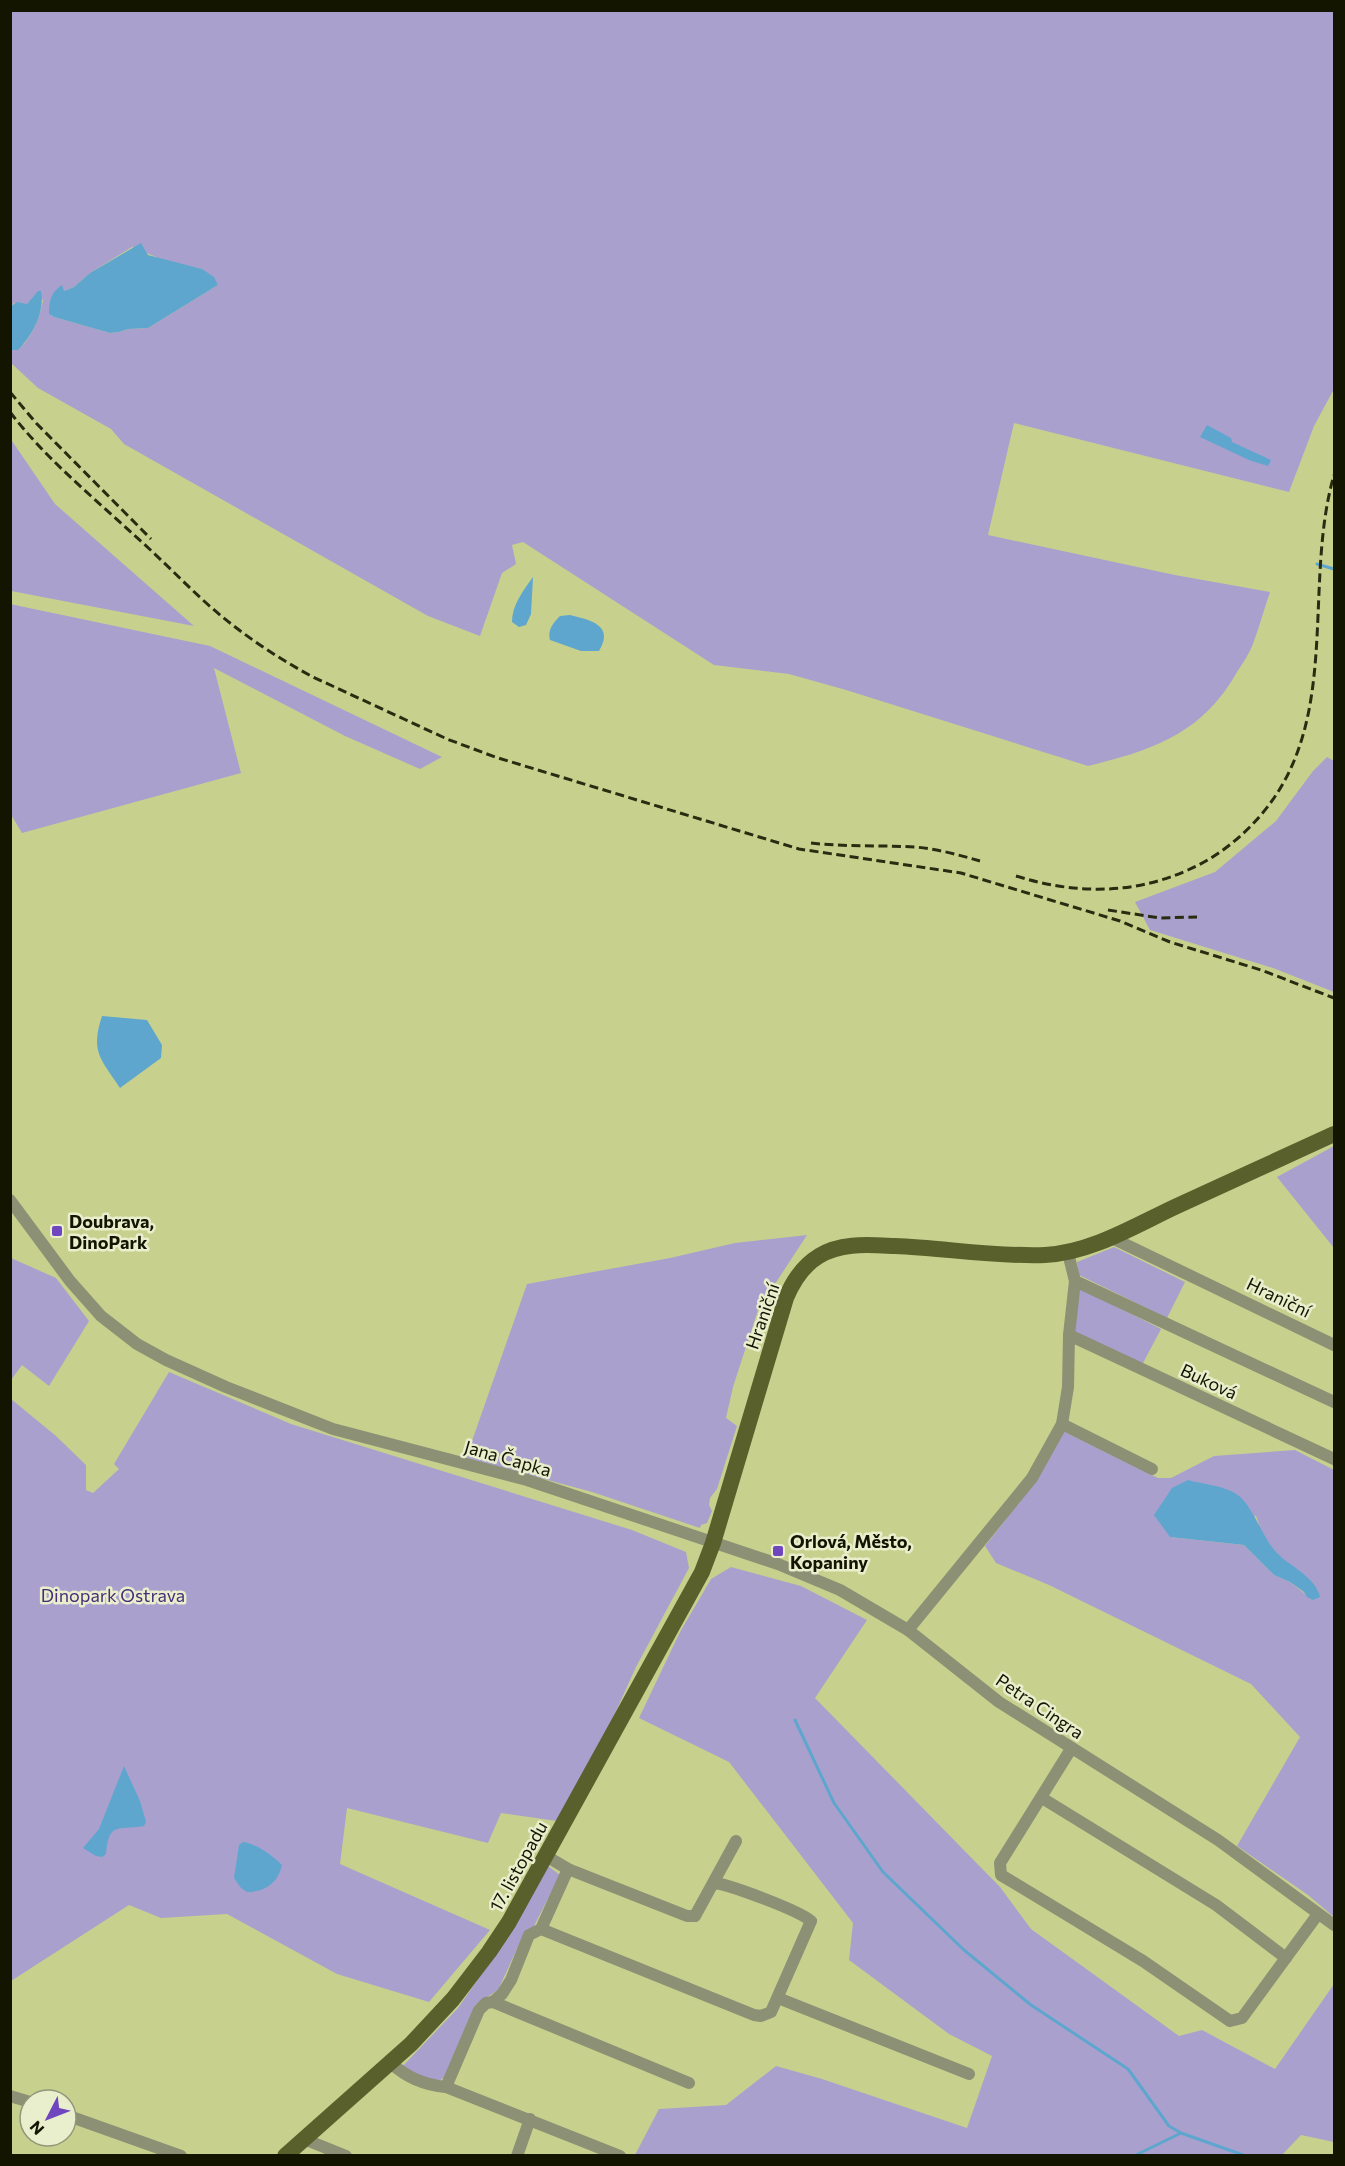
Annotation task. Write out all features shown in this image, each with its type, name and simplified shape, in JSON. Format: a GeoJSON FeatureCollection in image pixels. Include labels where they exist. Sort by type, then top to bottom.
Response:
{"type":"FeatureCollection","features":[{"type":"Feature","properties":{"kind":"main road","name":"Hraniční"},"geometry":{"type":"LineString","coordinates":[[713,1543],[786,1298],[797,1278],[812,1261],[831,1250],[860,1245],[1032,1255],[1068,1253],[1110,1237],[1335,1134]]}},
{"type":"Feature","properties":{"kind":"main road","name":"17. listopadu"},"geometry":{"type":"LineString","coordinates":[[285,2156],[391,2063],[436,2018],[469,1980],[509,1922],[546,1856],[702,1572],[713,1543]]}},
{"type":"Feature","properties":{"kind":"street","name":"Jana Čapka"},"geometry":{"type":"LineString","coordinates":[[10,1200],[70,1281],[101,1316],[137,1344],[186,1369],[333,1429],[527,1480],[713,1543]]}},
{"type":"Feature","properties":{"kind":"street","name":"Hraniční"},"geometry":{"type":"LineString","coordinates":[[1110,1237],[1335,1345]]}},
{"type":"Feature","properties":{"kind":"street"},"geometry":{"type":"LineString","coordinates":[[908,1630],[1032,1478],[1062,1424],[1068,1387],[1069,1335],[1076,1281],[1068,1253]]}},
{"type":"Feature","properties":{"kind":"street"},"geometry":{"type":"LineString","coordinates":[[1076,1281],[1335,1402]]}},
{"type":"Feature","properties":{"kind":"street","name":"Buková"},"geometry":{"type":"LineString","coordinates":[[1069,1335],[1335,1459]]}},
{"type":"Feature","properties":{"kind":"street"},"geometry":{"type":"LineString","coordinates":[[1062,1424],[1152,1469]]}},
{"type":"Feature","properties":{"kind":"street","name":"Petra Cingra"},"geometry":{"type":"LineString","coordinates":[[713,1543],[778,1564],[840,1590],[908,1630],[999,1702],[1218,1840],[1335,1925]]}},
{"type":"Feature","properties":{"kind":"street"},"geometry":{"type":"LineString","coordinates":[[1071,1749],[1000,1863],[1001,1875],[1143,1961],[1230,2021],[1242,2018],[1318,1914]]}},
{"type":"Feature","properties":{"kind":"street"},"geometry":{"type":"LineString","coordinates":[[1042,1798],[1216,1905],[1286,1958]]}},
{"type":"Feature","properties":{"kind":"street"},"geometry":{"type":"LineString","coordinates":[[546,1856],[568,1869],[687,1916],[695,1916],[736,1841]]}},
{"type":"Feature","properties":{"kind":"street"},"geometry":{"type":"LineString","coordinates":[[493,2002],[512,1980],[529,1935],[541,1929],[568,1869]]}},
{"type":"Feature","properties":{"kind":"street"},"geometry":{"type":"LineString","coordinates":[[541,1929],[761,2016],[771,2012],[811,1921],[785,1908],[715,1883]]}},
{"type":"Feature","properties":{"kind":"street"},"geometry":{"type":"LineString","coordinates":[[778,1998],[969,2074]]}},
{"type":"Feature","properties":{"kind":"street"},"geometry":{"type":"LineString","coordinates":[[446,2087],[478,2010],[486,2003],[493,2002],[689,2083]]}},
{"type":"Feature","properties":{"kind":"street"},"geometry":{"type":"LineString","coordinates":[[391,2063],[403,2075],[431,2086],[446,2087],[620,2156]]}},
{"type":"Feature","properties":{"kind":"street"},"geometry":{"type":"LineString","coordinates":[[78,2119],[181,2156]]}},
{"type":"Feature","properties":{"kind":"street"},"geometry":{"type":"LineString","coordinates":[[517,2156],[530,2120]]}},
{"type":"Feature","properties":{"kind":"street"},"geometry":{"type":"LineString","coordinates":[[303,2139],[346,2156]]}},
{"type":"Feature","properties":{"kind":"green space"},"geometry":{"type":"Polygon","coordinates":[[[11,11],[1334,11],[1334,389],[1314,426],[1289,492],[1014,423],[988,535],[1175,575],[1270,592],[1250,651],[1223,693],[1208,711],[1192,725],[1154,746],[1088,766],[789,674],[714,665],[523,542],[512,545],[516,564],[502,573],[480,636],[428,616],[124,444],[111,429],[38,388],[11,363],[10,350],[18,350],[31,334],[38,320],[43,300],[35,295],[27,304],[14,303],[11,306],[11,11]],[[132,247],[90,273],[74,287],[64,291],[49,314],[110,333],[148,328],[218,285],[202,269],[166,261],[132,247]]]}},
{"type":"Feature","properties":{"kind":"green space"},"geometry":{"type":"Polygon","coordinates":[[[10,438],[55,504],[194,626],[11,591],[10,438]]]}},
{"type":"Feature","properties":{"kind":"green space"},"geometry":{"type":"Polygon","coordinates":[[[10,604],[210,646],[442,757],[420,769],[345,736],[214,668],[241,773],[22,833],[10,813],[10,604]]]}},
{"type":"Feature","properties":{"kind":"green space"},"geometry":{"type":"Polygon","coordinates":[[[1327,757],[1334,761],[1334,992],[1273,968],[1150,930],[1135,902],[1215,872],[1276,821],[1313,771],[1327,757]]]}},
{"type":"Feature","properties":{"kind":"green space"},"geometry":{"type":"Polygon","coordinates":[[[1334,1146],[1334,1248],[1277,1177],[1334,1146]]]}},
{"type":"Feature","properties":{"kind":"green space"},"geometry":{"type":"Polygon","coordinates":[[[807,1235],[758,1310],[733,1387],[726,1418],[737,1426],[717,1489],[710,1498],[709,1505],[712,1511],[707,1523],[701,1525],[700,1528],[592,1492],[466,1458],[527,1284],[670,1258],[735,1243],[807,1235]]]}},
{"type":"Feature","properties":{"kind":"green space"},"geometry":{"type":"Polygon","coordinates":[[[1114,1247],[1185,1282],[1167,1318],[1079,1275],[1077,1262],[1114,1247]]]}},
{"type":"Feature","properties":{"kind":"green space"},"geometry":{"type":"Polygon","coordinates":[[[11,1258],[56,1278],[89,1321],[49,1386],[22,1365],[11,1380],[11,1258]]]}},
{"type":"Feature","properties":{"kind":"green space"},"geometry":{"type":"Polygon","coordinates":[[[1080,1288],[1161,1329],[1142,1365],[1074,1333],[1080,1288]]]}},
{"type":"Feature","properties":{"kind":"green space","name":"Dinopark Ostrava"},"geometry":{"type":"Polygon","coordinates":[[[169,1372],[291,1424],[632,1530],[686,1552],[689,1568],[636,1667],[607,1731],[557,1821],[501,1813],[488,1843],[347,1808],[340,1864],[490,1930],[429,2002],[337,1974],[227,1914],[161,1918],[129,1905],[11,1981],[11,1399],[56,1436],[86,1465],[86,1490],[93,1493],[119,1469],[114,1464],[169,1372]]]}},
{"type":"Feature","properties":{"kind":"green space"},"geometry":{"type":"Polygon","coordinates":[[[1063,1431],[1158,1478],[1171,1478],[1214,1456],[1295,1450],[1334,1470],[1334,1917],[1308,1895],[1237,1846],[1300,1737],[1251,1684],[1049,1585],[996,1563],[985,1546],[1037,1480],[1063,1431]],[[1256,1516],[1170,1537],[1244,1545],[1274,1575],[1290,1582],[1313,1600],[1263,1536],[1256,1516]]]}},
{"type":"Feature","properties":{"kind":"green space"},"geometry":{"type":"Polygon","coordinates":[[[731,1567],[801,1586],[867,1620],[815,1698],[1000,1887],[1031,1929],[1179,2036],[1202,2030],[1275,2069],[1334,1984],[1334,2142],[1301,2135],[1281,2156],[635,2155],[659,2109],[726,2105],[776,2066],[822,2079],[967,2128],[992,2056],[949,2034],[849,1960],[853,1923],[729,1762],[639,1718],[680,1632],[711,1579],[731,1567]]]}},
{"type":"Feature","properties":{"kind":"green space"},"geometry":{"type":"Polygon","coordinates":[[[548,1866],[560,1875],[534,1926],[522,1938],[498,1990],[475,2005],[445,2077],[439,2081],[408,2074],[401,2068],[458,2008],[492,1959],[548,1866]]]}},
{"type":"Feature","properties":{"kind":"water"},"geometry":{"type":"Polygon","coordinates":[[[141,243],[148,255],[202,269],[214,277],[218,285],[148,328],[110,333],[49,314],[51,297],[58,288],[62,285],[64,291],[74,287],[90,273],[141,243]]]}},
{"type":"Feature","properties":{"kind":"water"},"geometry":{"type":"Polygon","coordinates":[[[38,291],[41,291],[42,299],[37,321],[21,347],[18,350],[11,350],[11,306],[17,302],[27,304],[38,291]]]}},
{"type":"Feature","properties":{"kind":"water"},"geometry":{"type":"Polygon","coordinates":[[[1207,425],[1231,438],[1232,442],[1271,460],[1268,466],[1249,460],[1200,437],[1207,425]]]}},
{"type":"Feature","properties":{"kind":"water"},"geometry":{"type":"Polygon","coordinates":[[[533,577],[531,614],[526,625],[519,627],[512,622],[512,616],[519,598],[533,577]]]}},
{"type":"Feature","properties":{"kind":"water"},"geometry":{"type":"Polygon","coordinates":[[[570,615],[598,625],[604,635],[599,651],[581,651],[550,640],[550,630],[555,621],[560,616],[570,615]]]}},
{"type":"Feature","properties":{"kind":"water"},"geometry":{"type":"Polygon","coordinates":[[[102,1016],[147,1020],[162,1045],[161,1058],[120,1088],[99,1055],[97,1047],[102,1016]]]}},
{"type":"Feature","properties":{"kind":"water"},"geometry":{"type":"Polygon","coordinates":[[[1188,1480],[1222,1488],[1240,1497],[1276,1552],[1308,1578],[1320,1597],[1313,1600],[1290,1582],[1274,1575],[1244,1545],[1170,1537],[1154,1515],[1172,1488],[1188,1480]]]}},
{"type":"Feature","properties":{"kind":"water"},"geometry":{"type":"Polygon","coordinates":[[[124,1766],[140,1801],[146,1822],[144,1826],[116,1829],[109,1836],[106,1854],[102,1857],[96,1856],[83,1848],[99,1829],[124,1766]]]}},
{"type":"Feature","properties":{"kind":"water"},"geometry":{"type":"Polygon","coordinates":[[[243,1842],[264,1850],[282,1865],[277,1877],[270,1885],[254,1892],[247,1892],[241,1888],[234,1878],[239,1845],[243,1842]]]}},
{"type":"Feature","properties":{"kind":"waterway"},"geometry":{"type":"LineString","coordinates":[[1317,564],[1334,569]]}},
{"type":"Feature","properties":{"kind":"waterway"},"geometry":{"type":"LineString","coordinates":[[795,1720],[834,1803],[883,1872],[964,1950],[1031,2005],[1128,2069],[1169,2126],[1181,2133]]}},
{"type":"Feature","properties":{"kind":"waterway"},"geometry":{"type":"LineString","coordinates":[[1134,2156],[1181,2133],[1246,2156]]}},
{"type":"Feature","properties":{"kind":"railway"},"geometry":{"type":"LineString","coordinates":[[10,392],[36,423],[151,539]]}},
{"type":"Feature","properties":{"kind":"railway"},"geometry":{"type":"LineString","coordinates":[[10,412],[39,446],[70,476],[204,601],[243,633],[313,677],[447,739],[495,757],[799,849],[961,873],[1120,921],[1170,942],[1261,970],[1334,998]]}},
{"type":"Feature","properties":{"kind":"railway"},"geometry":{"type":"LineString","coordinates":[[1016,876],[1081,889],[1124,888],[1146,884],[1188,870],[1208,860],[1236,840],[1260,816],[1286,779],[1302,738],[1311,696],[1325,518],[1334,475]]}},
{"type":"Feature","properties":{"kind":"railway"},"geometry":{"type":"LineString","coordinates":[[811,843],[915,847],[980,861]]}},
{"type":"Feature","properties":{"kind":"railway"},"geometry":{"type":"LineString","coordinates":[[1108,910],[1160,918],[1197,917]]}},
{"type":"Feature","properties":{"kind":"place","name":"Doubrava, DinoPark"},"geometry":{"type":"Point","coordinates":[57,1231]}},
{"type":"Feature","properties":{"kind":"place","name":"Orlová, Město, Kopaniny"},"geometry":{"type":"Point","coordinates":[778,1551]}}]}
